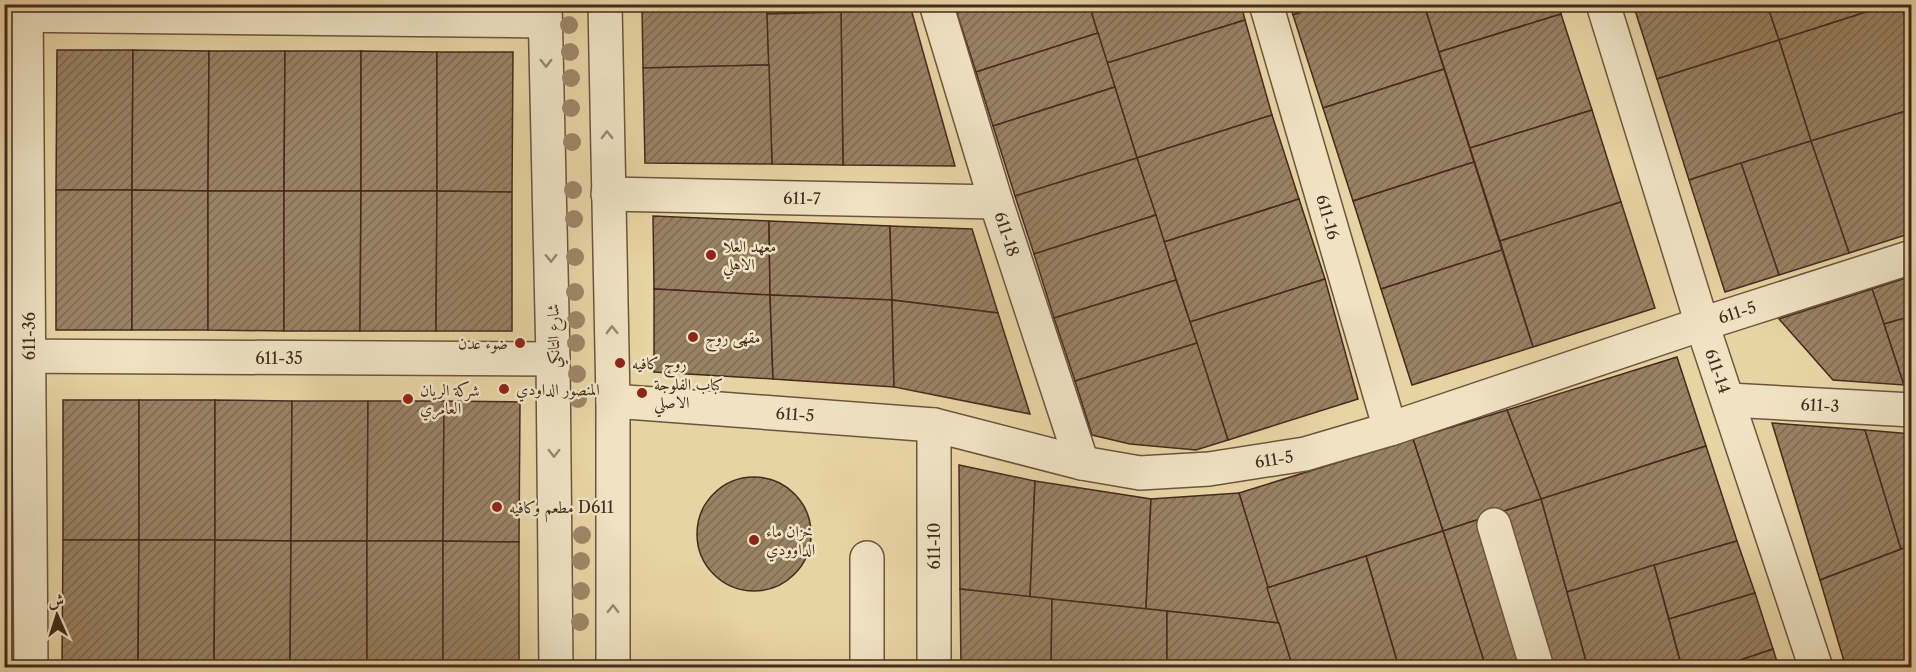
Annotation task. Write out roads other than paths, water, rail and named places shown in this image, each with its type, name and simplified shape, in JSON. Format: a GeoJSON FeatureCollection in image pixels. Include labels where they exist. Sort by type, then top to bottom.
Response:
{"type":"FeatureCollection","features":[{"type":"Feature","properties":{"kind":"street"},"geometry":{"type":"LineString","coordinates":[[605,4],[613,401],[613,668]]}},
{"type":"Feature","properties":{"kind":"street","name":"611-18"},"geometry":{"type":"LineString","coordinates":[[936,4],[996,202],[1082,463]]}},
{"type":"Feature","properties":{"kind":"street","name":"611-16"},"geometry":{"type":"LineString","coordinates":[[1266,4],[1390,429]]}},
{"type":"Feature","properties":{"kind":"street","name":"611-14"},"geometry":{"type":"LineString","coordinates":[[1603,4],[1702,324],[1816,668]]}},
{"type":"Feature","properties":{"kind":"street"},"geometry":{"type":"LineString","coordinates":[[19,12],[545,13]]}},
{"type":"Feature","properties":{"kind":"street","name":"611-36"},"geometry":{"type":"LineString","coordinates":[[19,12],[17,356],[31,668]]}},
{"type":"Feature","properties":{"kind":"street","name":"شارع التانكي"},"geometry":{"type":"LineString","coordinates":[[545,13],[553,359],[556,668]]}},
{"type":"Feature","properties":{"kind":"street","name":"611-7"},"geometry":{"type":"LineString","coordinates":[[608,194],[996,202]]}},
{"type":"Feature","properties":{"kind":"street","name":"611-5"},"geometry":{"type":"LineString","coordinates":[[613,401],[934,425],[1082,463],[1140,473],[1209,469],[1305,454],[1390,429],[1702,324],[1911,257]]}},
{"type":"Feature","properties":{"kind":"street","name":"611-35"},"geometry":{"type":"LineString","coordinates":[[17,356],[553,359]]}},
{"type":"Feature","properties":{"kind":"street","name":"611-3"},"geometry":{"type":"LineString","coordinates":[[1729,400],[1911,410]]}},
{"type":"Feature","properties":{"kind":"street","name":"611-10"},"geometry":{"type":"LineString","coordinates":[[934,425],[934,668]]}},
{"type":"Feature","properties":{"kind":"street"},"geometry":{"type":"LineString","coordinates":[[1494,525],[1537,668]]}},
{"type":"Feature","properties":{"kind":"street"},"geometry":{"type":"LineString","coordinates":[[867,558],[867,668]]}},
{"type":"Feature","properties":{"kind":"place","name":"معهد العلا الاهلي"},"geometry":{"type":"Point","coordinates":[711,255]}},
{"type":"Feature","properties":{"kind":"place","name":"مقهى روح"},"geometry":{"type":"Point","coordinates":[693,337]}},
{"type":"Feature","properties":{"kind":"place","name":"ضوء عدن"},"geometry":{"type":"Point","coordinates":[520,343]}},
{"type":"Feature","properties":{"kind":"place","name":"روح كافيه"},"geometry":{"type":"Point","coordinates":[620,363]}},
{"type":"Feature","properties":{"kind":"place","name":"المنصور الداودي"},"geometry":{"type":"Point","coordinates":[504,389]}},
{"type":"Feature","properties":{"kind":"place","name":"كباب الفلوجة الاصلي"},"geometry":{"type":"Point","coordinates":[642,393]}},
{"type":"Feature","properties":{"kind":"place","name":"شركة الريان العامري"},"geometry":{"type":"Point","coordinates":[408,399]}},
{"type":"Feature","properties":{"kind":"place","name":"مطعم وكافيه D611"},"geometry":{"type":"Point","coordinates":[497,507]}},
{"type":"Feature","properties":{"kind":"place","name":"خزان ماء الداوودي"},"geometry":{"type":"Point","coordinates":[754,540]}}]}
